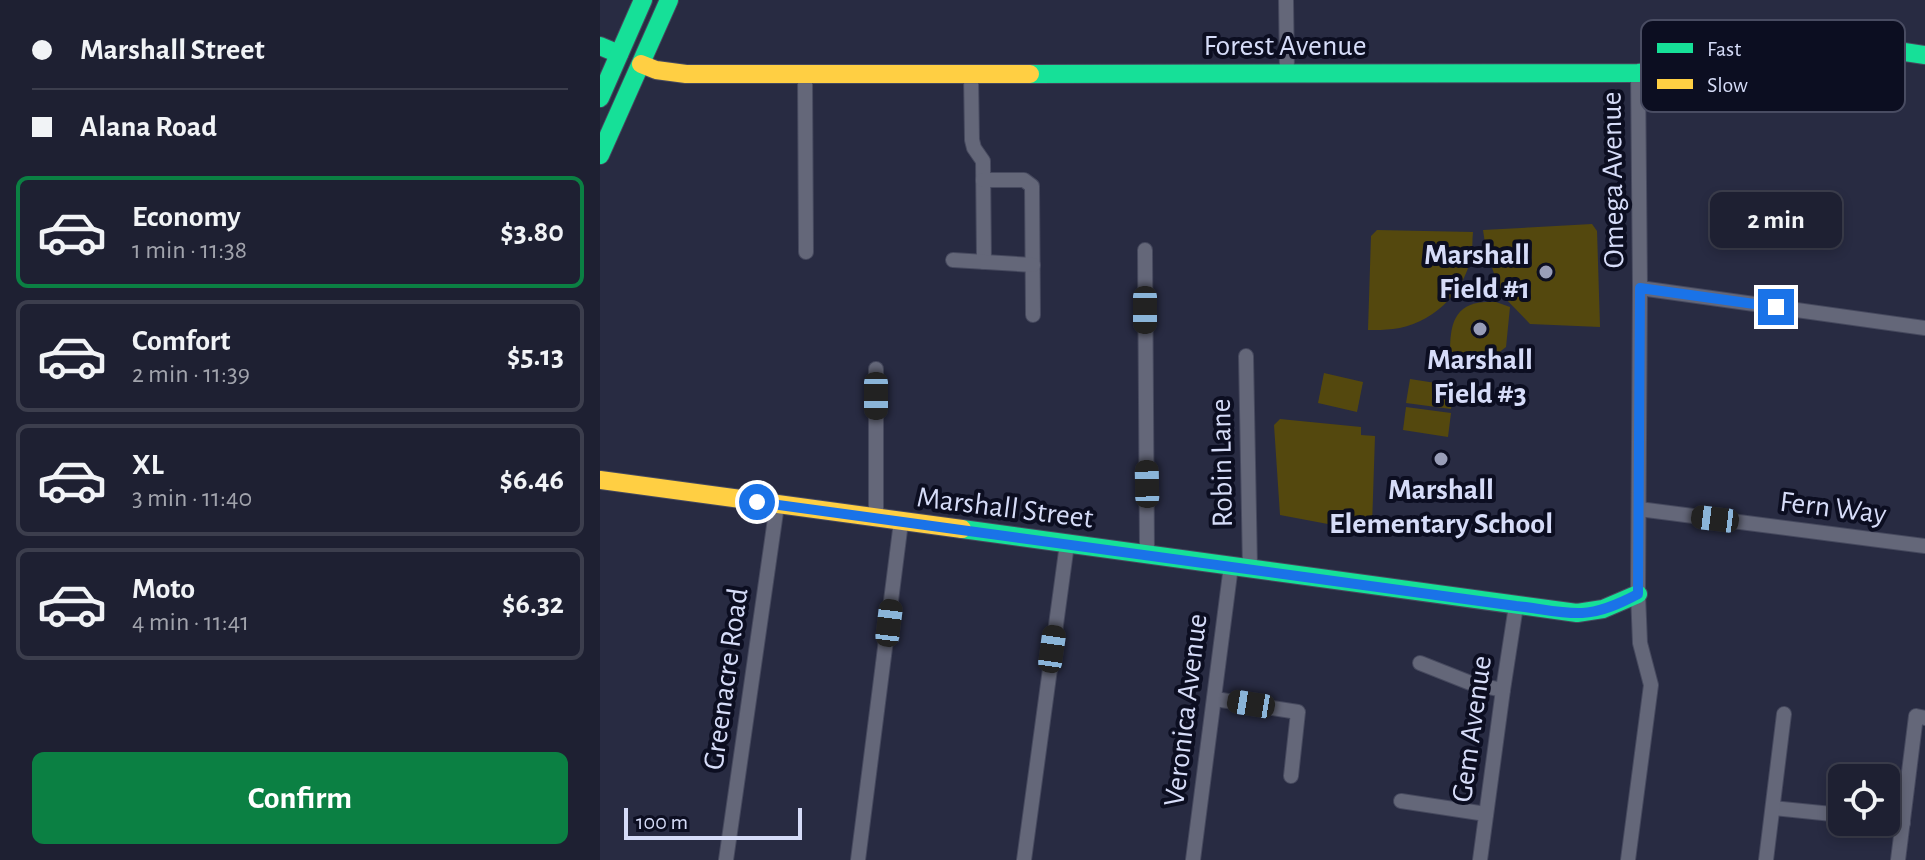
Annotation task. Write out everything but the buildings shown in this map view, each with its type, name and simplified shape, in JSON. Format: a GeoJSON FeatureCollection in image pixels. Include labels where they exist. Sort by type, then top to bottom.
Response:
{"type":"FeatureCollection","features":[{"type":"Feature","properties":{"kind":"street"},"geometry":{"type":"LineString","coordinates":[[600,98],[605,71],[619,54],[643,0]]}},
{"type":"Feature","properties":{"kind":"street"},"geometry":{"type":"LineString","coordinates":[[641,64],[636,38],[653,0]]}},
{"type":"Feature","properties":{"kind":"street"},"geometry":{"type":"LineString","coordinates":[[600,155],[669,0]]}},
{"type":"Feature","properties":{"kind":"street"},"geometry":{"type":"LineString","coordinates":[[1286,0],[1287,73]]}},
{"type":"Feature","properties":{"kind":"street"},"geometry":{"type":"LineString","coordinates":[[600,46],[619,54]]}},
{"type":"Feature","properties":{"kind":"street","name":"Forest Avenue"},"geometry":{"type":"LineString","coordinates":[[1905,52],[1925,55]]}},
{"type":"Feature","properties":{"kind":"street"},"geometry":{"type":"LineString","coordinates":[[600,130],[623,69],[619,54]]}},
{"type":"Feature","properties":{"kind":"street","name":"Forest Avenue"},"geometry":{"type":"LineString","coordinates":[[641,64],[656,70],[686,74],[1641,73]]}},
{"type":"Feature","properties":{"kind":"street","name":"Omega Avenue"},"geometry":{"type":"LineString","coordinates":[[1628,860],[1651,685],[1640,643],[1638,594],[1638,73]]}},
{"type":"Feature","properties":{"kind":"street"},"geometry":{"type":"LineString","coordinates":[[805,75],[806,252]]}},
{"type":"Feature","properties":{"kind":"street"},"geometry":{"type":"LineString","coordinates":[[971,75],[972,140],[983,161],[984,262]]}},
{"type":"Feature","properties":{"kind":"street"},"geometry":{"type":"LineString","coordinates":[[983,180],[1024,180],[1031,184],[1033,315]]}},
{"type":"Feature","properties":{"kind":"street"},"geometry":{"type":"LineString","coordinates":[[1145,250],[1147,554]]}},
{"type":"Feature","properties":{"kind":"street"},"geometry":{"type":"LineString","coordinates":[[953,260],[1033,265]]}},
{"type":"Feature","properties":{"kind":"street"},"geometry":{"type":"LineString","coordinates":[[1640,288],[1925,328]]}},
{"type":"Feature","properties":{"kind":"street","name":"Robin Lane"},"geometry":{"type":"LineString","coordinates":[[1240,567],[1246,356]]}},
{"type":"Feature","properties":{"kind":"street"},"geometry":{"type":"LineString","coordinates":[[876,369],[876,518]]}},
{"type":"Feature","properties":{"kind":"street","name":"Marshall Street"},"geometry":{"type":"LineString","coordinates":[[600,480],[1516,606],[1583,613],[1617,604],[1638,594]]}},
{"type":"Feature","properties":{"kind":"street","name":"Greenacre Road"},"geometry":{"type":"LineString","coordinates":[[726,860],[777,505]]}},
{"type":"Feature","properties":{"kind":"street","name":"Fern Way"},"geometry":{"type":"LineString","coordinates":[[1639,509],[1925,546]]}},
{"type":"Feature","properties":{"kind":"street"},"geometry":{"type":"LineString","coordinates":[[858,860],[901,522]]}},
{"type":"Feature","properties":{"kind":"street"},"geometry":{"type":"LineString","coordinates":[[1024,860],[1067,544]]}},
{"type":"Feature","properties":{"kind":"street","name":"Veronica Avenue"},"geometry":{"type":"LineString","coordinates":[[1193,860],[1215,699],[1240,567]]}},
{"type":"Feature","properties":{"kind":"street","name":"Gem Avenue"},"geometry":{"type":"LineString","coordinates":[[1480,860],[1516,606]]}},
{"type":"Feature","properties":{"kind":"street"},"geometry":{"type":"LineString","coordinates":[[1420,663],[1473,684],[1503,690]]}},
{"type":"Feature","properties":{"kind":"street"},"geometry":{"type":"LineString","coordinates":[[1215,699],[1298,712],[1291,776]]}},
{"type":"Feature","properties":{"kind":"street"},"geometry":{"type":"LineString","coordinates":[[1766,860],[1784,714]]}},
{"type":"Feature","properties":{"kind":"street"},"geometry":{"type":"LineString","coordinates":[[1898,860],[1921,717]]}},
{"type":"Feature","properties":{"kind":"street"},"geometry":{"type":"LineString","coordinates":[[1401,801],[1486,814]]}},
{"type":"Feature","properties":{"kind":"street"},"geometry":{"type":"LineString","coordinates":[[1773,808],[1828,814]]}},
{"type":"Feature","properties":{"kind":"shaded area","name":"Marshall Field #1"},"geometry":{"type":"Polygon","coordinates":[[[1592,224],[1597,231],[1600,327],[1530,324],[1501,294],[1486,250],[1483,230],[1592,224]]]}},
{"type":"Feature","properties":{"kind":"shaded area"},"geometry":{"type":"Polygon","coordinates":[[[1377,230],[1473,232],[1471,257],[1461,283],[1443,305],[1420,321],[1393,329],[1368,330],[1371,236],[1377,230]]]}},
{"type":"Feature","properties":{"kind":"shaded area","name":"Marshall Field #3"},"geometry":{"type":"Polygon","coordinates":[[[1485,302],[1510,307],[1506,347],[1493,357],[1450,352],[1453,325],[1460,312],[1466,307],[1485,302]]]}},
{"type":"Feature","properties":{"kind":"shaded area"},"geometry":{"type":"Polygon","coordinates":[[[1324,373],[1363,382],[1357,412],[1318,403],[1324,373]]]}},
{"type":"Feature","properties":{"kind":"shaded area"},"geometry":{"type":"Polygon","coordinates":[[[1410,379],[1455,386],[1451,409],[1406,403],[1410,379]]]}},
{"type":"Feature","properties":{"kind":"shaded area"},"geometry":{"type":"Polygon","coordinates":[[[1406,407],[1451,413],[1448,437],[1403,430],[1406,407]]]}},
{"type":"Feature","properties":{"kind":"shaded area"},"geometry":{"type":"Polygon","coordinates":[[[1280,419],[1361,427],[1361,435],[1375,436],[1372,526],[1365,531],[1280,515],[1274,425],[1280,419]]]}},
{"type":"Feature","properties":{"kind":"traffic: fast"},"geometry":{"type":"LineString","coordinates":[[600,98],[643,0]]}},
{"type":"Feature","properties":{"kind":"traffic: fast"},"geometry":{"type":"LineString","coordinates":[[600,155],[669,0]]}},
{"type":"Feature","properties":{"kind":"traffic: fast"},"geometry":{"type":"LineString","coordinates":[[600,46],[619,54]]}},
{"type":"Feature","properties":{"kind":"traffic: fast"},"geometry":{"type":"LineString","coordinates":[[1905,52],[1925,55]]}},
{"type":"Feature","properties":{"kind":"traffic: fast"},"geometry":{"type":"LineString","coordinates":[[1030,74],[1641,73]]}},
{"type":"Feature","properties":{"kind":"traffic: fast"},"geometry":{"type":"LineString","coordinates":[[962,529],[1577,613],[1603,609],[1638,594]]}},
{"type":"Feature","properties":{"kind":"traffic: slow"},"geometry":{"type":"LineString","coordinates":[[641,64],[656,70],[686,74],[1030,74]]}},
{"type":"Feature","properties":{"kind":"traffic: slow"},"geometry":{"type":"LineString","coordinates":[[600,480],[962,529]]}},
{"type":"Feature","properties":{"kind":"place","name":"Marshall Field #1"},"geometry":{"type":"Point","coordinates":[1546,272]}},
{"type":"Feature","properties":{"kind":"place","name":"Marshall Field #3"},"geometry":{"type":"Point","coordinates":[1480,329]}},
{"type":"Feature","properties":{"kind":"place","name":"Marshall Elementary School"},"geometry":{"type":"Point","coordinates":[1441,459]}},
{"type":"Feature","properties":{"kind":"route"},"geometry":{"type":"LineString","coordinates":[[757,502],[1516,606],[1590,612],[1638,594],[1640,288],[1776,307]]}}]}
